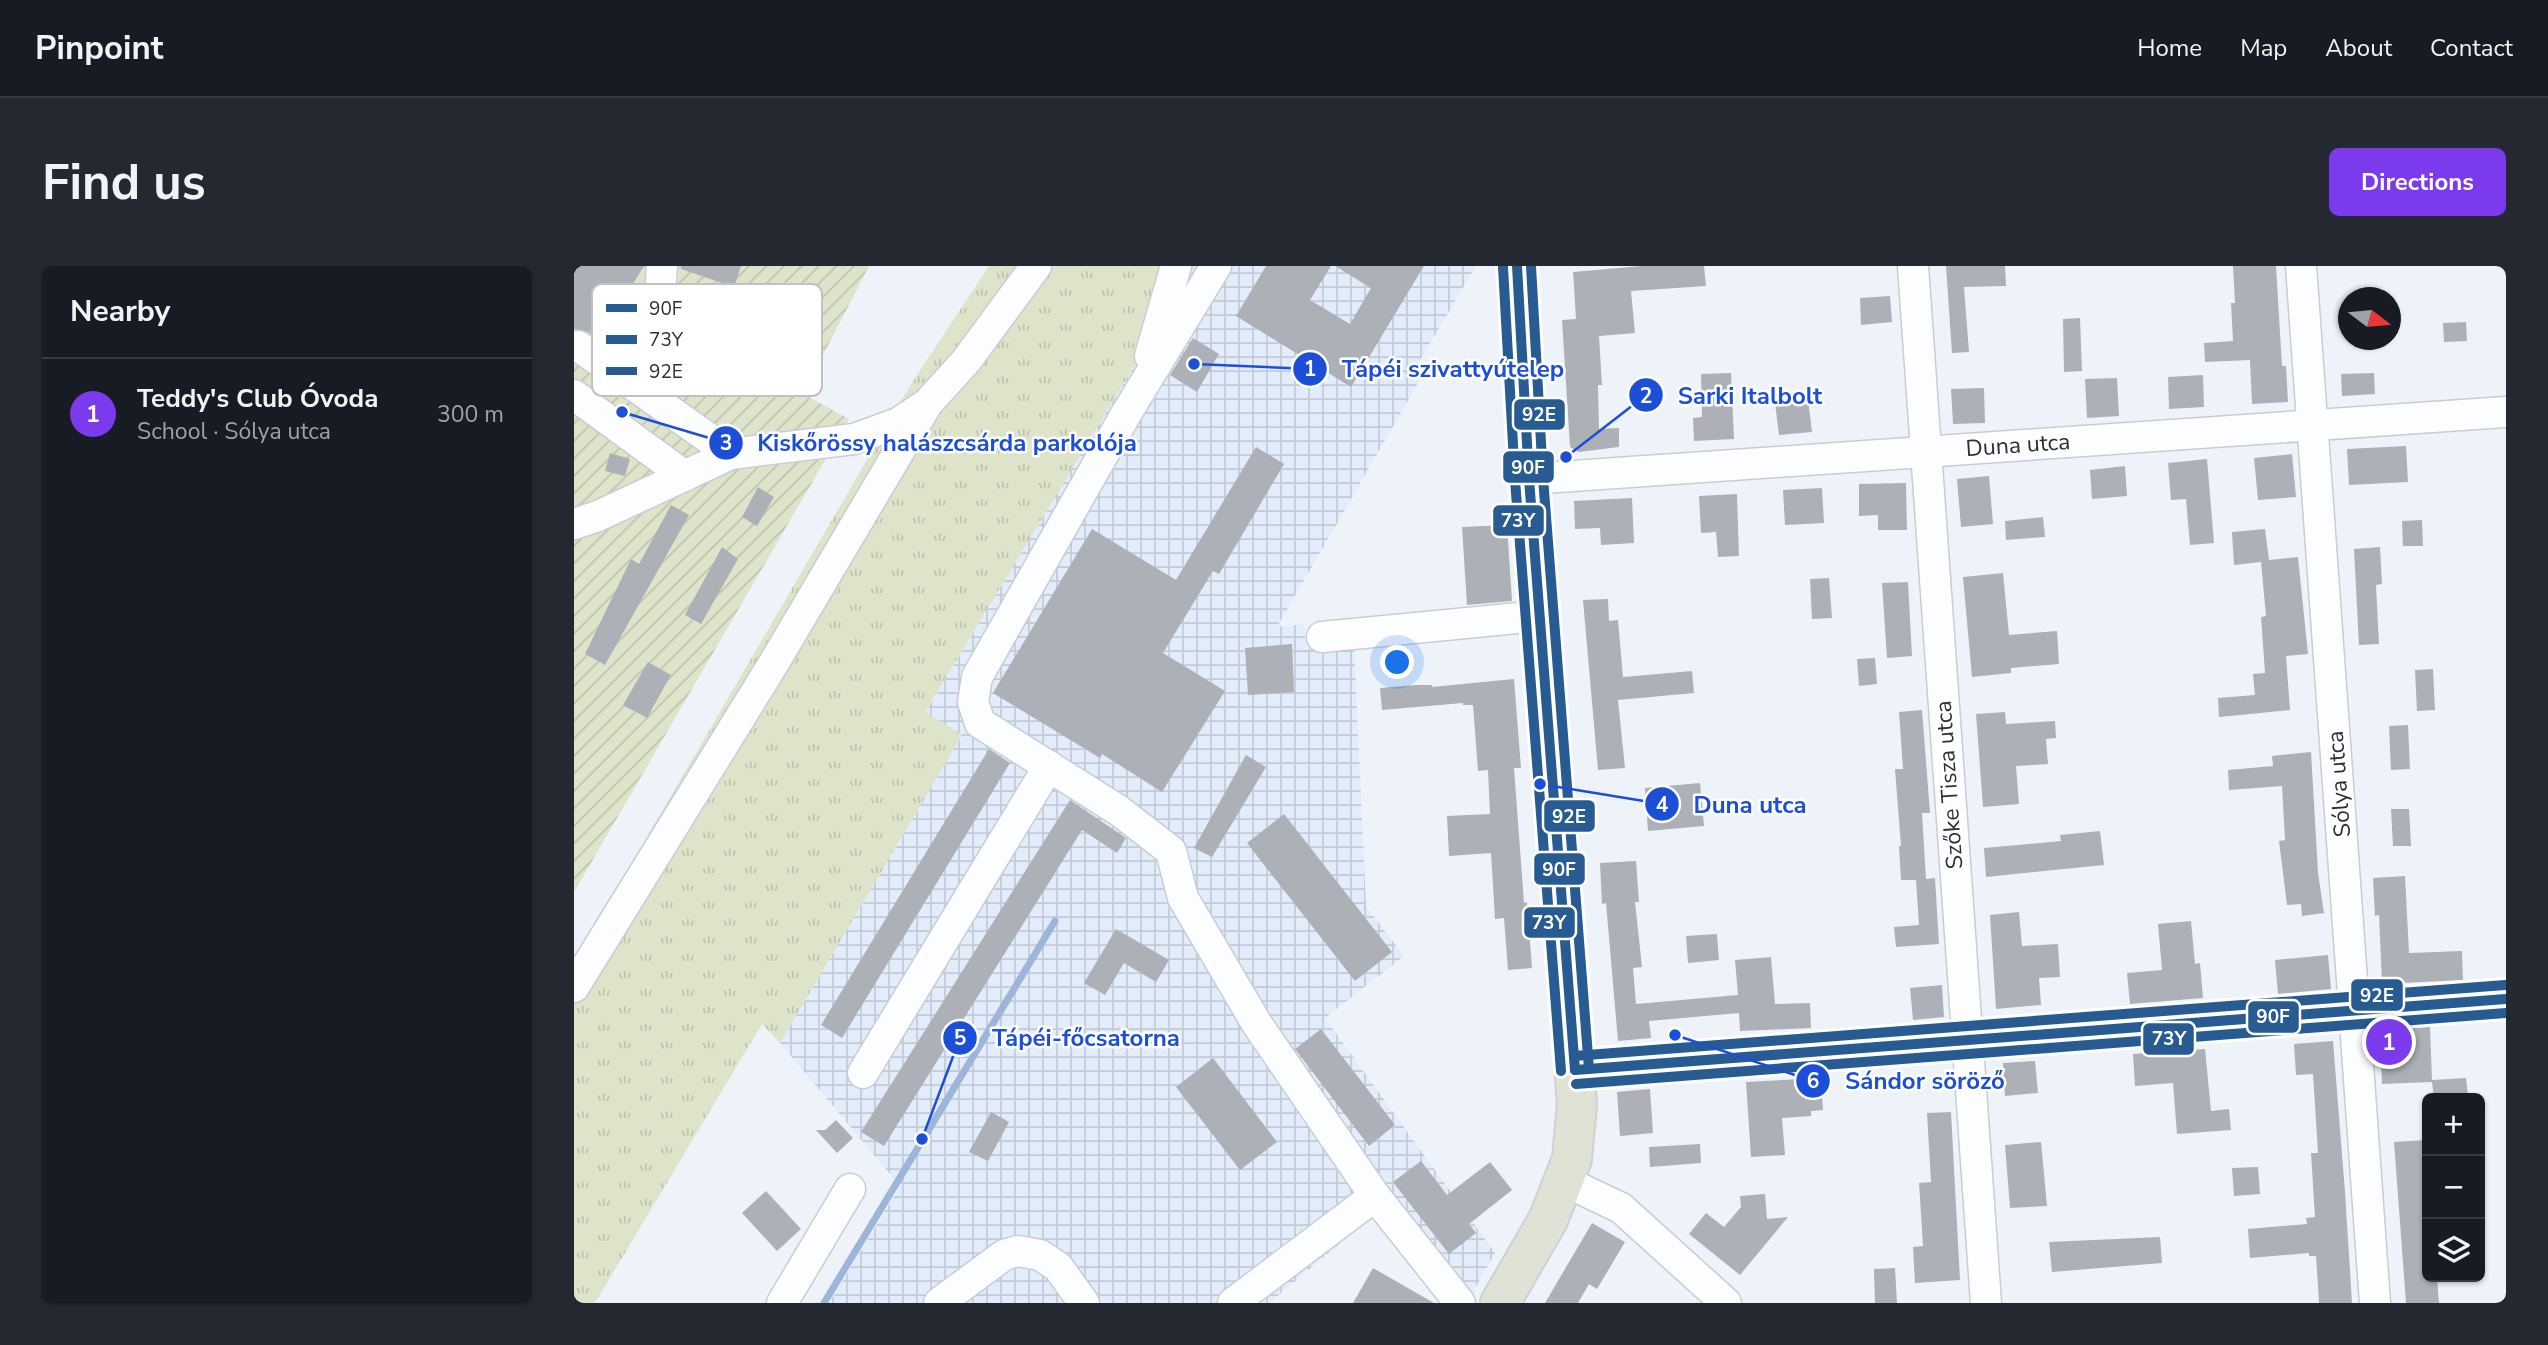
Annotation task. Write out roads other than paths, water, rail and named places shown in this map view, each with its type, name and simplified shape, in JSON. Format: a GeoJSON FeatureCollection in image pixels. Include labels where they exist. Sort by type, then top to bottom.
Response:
{"type":"FeatureCollection","features":[{"type":"Feature","properties":{"kind":"main road"},"geometry":{"type":"LineString","coordinates":[[1500,1303],[1548,1220],[1564,1181],[1572,1159],[1577,1104],[1529,479],[1517,266]]}},
{"type":"Feature","properties":{"kind":"street"},"geometry":{"type":"LineString","coordinates":[[661,284],[662,266]]}},
{"type":"Feature","properties":{"kind":"street"},"geometry":{"type":"LineString","coordinates":[[574,987],[775,661],[927,404],[966,361],[1036,266]]}},
{"type":"Feature","properties":{"kind":"street"},"geometry":{"type":"LineString","coordinates":[[1141,389],[1176,266]]}},
{"type":"Feature","properties":{"kind":"street"},"geometry":{"type":"LineString","coordinates":[[1216,266],[1141,389],[977,677],[973,702],[980,723],[1118,810],[1171,851],[1183,898],[1250,1012],[1376,1196],[1460,1303]]}},
{"type":"Feature","properties":{"kind":"street","name":"Szőke Tisza utca"},"geometry":{"type":"LineString","coordinates":[[1913,266],[1986,1303]]}},
{"type":"Feature","properties":{"kind":"street","name":"Sólya utca"},"geometry":{"type":"LineString","coordinates":[[2301,266],[2375,1303]]}},
{"type":"Feature","properties":{"kind":"street"},"geometry":{"type":"LineString","coordinates":[[574,347],[578,345],[592,355]]}},
{"type":"Feature","properties":{"kind":"street"},"geometry":{"type":"LineString","coordinates":[[574,395],[685,476]]}},
{"type":"Feature","properties":{"kind":"street"},"geometry":{"type":"LineString","coordinates":[[651,396],[731,454]]}},
{"type":"Feature","properties":{"kind":"street"},"geometry":{"type":"LineString","coordinates":[[574,524],[598,516],[731,454],[854,439],[898,422],[927,404]]}},
{"type":"Feature","properties":{"kind":"street","name":"Duna utca"},"geometry":{"type":"LineString","coordinates":[[1529,479],[2506,412]]}},
{"type":"Feature","properties":{"kind":"street"},"geometry":{"type":"LineString","coordinates":[[1322,637],[1539,616]]}},
{"type":"Feature","properties":{"kind":"street"},"geometry":{"type":"LineString","coordinates":[[863,1073],[1049,766]]}},
{"type":"Feature","properties":{"kind":"street"},"geometry":{"type":"LineString","coordinates":[[1575,1070],[2506,999]]}},
{"type":"Feature","properties":{"kind":"street"},"geometry":{"type":"LineString","coordinates":[[1564,1181],[1621,1208],[1726,1303]]}},
{"type":"Feature","properties":{"kind":"street"},"geometry":{"type":"LineString","coordinates":[[782,1303],[850,1189]]}},
{"type":"Feature","properties":{"kind":"street"},"geometry":{"type":"LineString","coordinates":[[1233,1303],[1376,1196]]}},
{"type":"Feature","properties":{"kind":"street"},"geometry":{"type":"LineString","coordinates":[[939,1303],[1004,1255],[1018,1251],[1040,1255],[1058,1267],[1084,1303]]}},
{"type":"Feature","properties":{"kind":"waterway"},"geometry":{"type":"LineString","coordinates":[[824,1303],[1055,921]]}},
{"type":"Feature","properties":{"kind":"place","name":"Tápéi szivattyútelep"},"geometry":{"type":"Point","coordinates":[1194,364]}},
{"type":"Feature","properties":{"kind":"place","name":"Kiskőrössy halászcsárda parkolója"},"geometry":{"type":"Point","coordinates":[622,412]}},
{"type":"Feature","properties":{"kind":"place","name":"Sarki Italbolt"},"geometry":{"type":"Point","coordinates":[1566,457]}},
{"type":"Feature","properties":{"kind":"place","name":"Duna utca"},"geometry":{"type":"Point","coordinates":[1540,784]}},
{"type":"Feature","properties":{"kind":"place","name":"Sándor söröző"},"geometry":{"type":"Point","coordinates":[1675,1035]}},
{"type":"Feature","properties":{"kind":"place","name":"Teddy's Club Óvoda"},"geometry":{"type":"Point","coordinates":[2389,1042]}},
{"type":"Feature","properties":{"kind":"place","name":"Tápéi-főcsatorna"},"geometry":{"type":"Point","coordinates":[922,1139]}}]}
